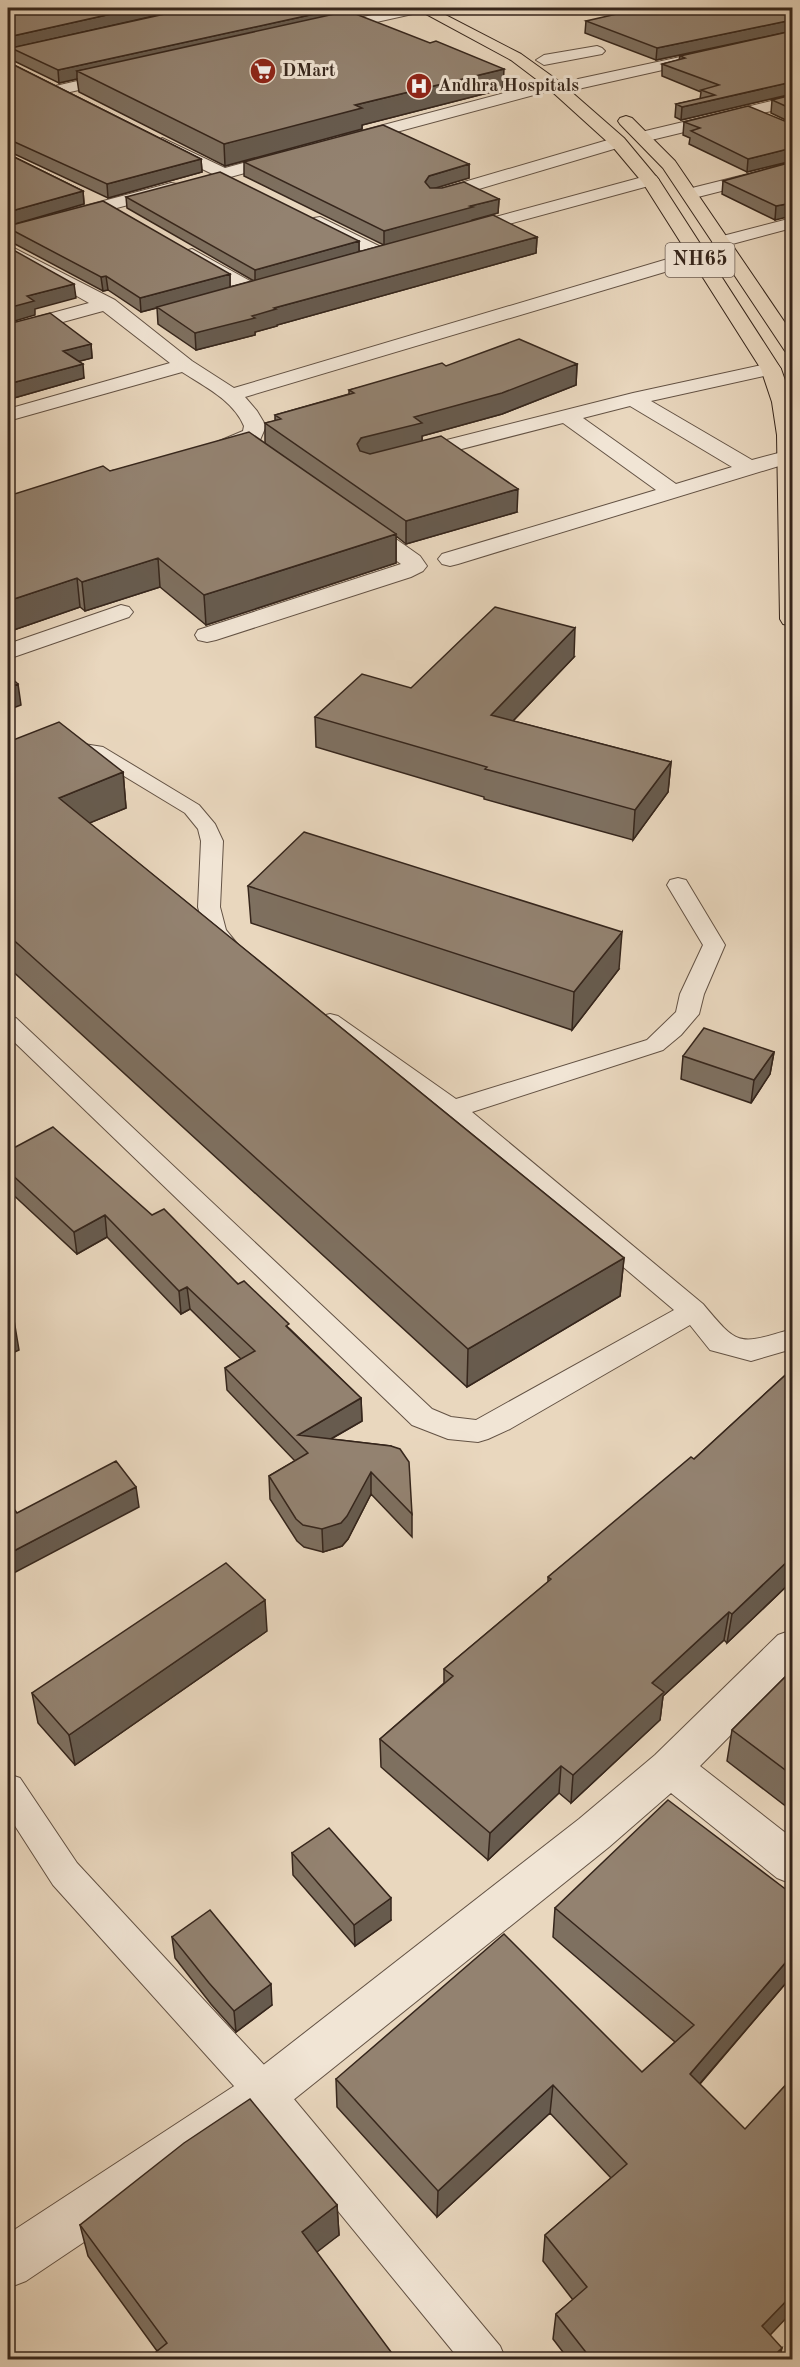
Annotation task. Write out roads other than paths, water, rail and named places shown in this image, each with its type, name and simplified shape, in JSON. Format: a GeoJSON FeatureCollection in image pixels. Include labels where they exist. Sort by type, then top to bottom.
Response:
{"type":"FeatureCollection","features":[{"type":"Feature","properties":{"kind":"highway","name":"NH65"},"geometry":{"type":"LineString","coordinates":[[422,8],[516,57],[554,84],[618,142],[650,180],[771,369],[779,387],[787,424],[790,456],[792,619]]}},
{"type":"Feature","properties":{"kind":"highway"},"geometry":{"type":"LineString","coordinates":[[451,8],[544,60],[595,96]]}},
{"type":"Feature","properties":{"kind":"highway","name":"NH65"},"geometry":{"type":"LineString","coordinates":[[611,109],[644,137],[669,165],[792,347]]}},
{"type":"Feature","properties":{"kind":"street"},"geometry":{"type":"LineString","coordinates":[[308,33],[422,8]]}},
{"type":"Feature","properties":{"kind":"street"},"geometry":{"type":"LineString","coordinates":[[578,84],[792,37]]}},
{"type":"Feature","properties":{"kind":"street"},"geometry":{"type":"LineString","coordinates":[[544,60],[597,51]]}},
{"type":"Feature","properties":{"kind":"street"},"geometry":{"type":"LineString","coordinates":[[78,101],[52,88],[137,72]]}},
{"type":"Feature","properties":{"kind":"street"},"geometry":{"type":"LineString","coordinates":[[337,143],[554,84]]}},
{"type":"Feature","properties":{"kind":"street"},"geometry":{"type":"LineString","coordinates":[[644,137],[792,100]]}},
{"type":"Feature","properties":{"kind":"street"},"geometry":{"type":"LineString","coordinates":[[750,112],[771,121]]}},
{"type":"Feature","properties":{"kind":"street"},"geometry":{"type":"LineString","coordinates":[[151,137],[244,184]]}},
{"type":"Feature","properties":{"kind":"street"},"geometry":{"type":"LineString","coordinates":[[436,196],[618,142]]}},
{"type":"Feature","properties":{"kind":"street"},"geometry":{"type":"LineString","coordinates":[[50,220],[303,152]]}},
{"type":"Feature","properties":{"kind":"street"},"geometry":{"type":"LineString","coordinates":[[690,194],[792,168]]}},
{"type":"Feature","properties":{"kind":"street"},"geometry":{"type":"LineString","coordinates":[[449,236],[650,180]]}},
{"type":"Feature","properties":{"kind":"street"},"geometry":{"type":"LineString","coordinates":[[83,195],[122,216]]}},
{"type":"Feature","properties":{"kind":"street"},"geometry":{"type":"LineString","coordinates":[[308,216],[381,254]]}},
{"type":"Feature","properties":{"kind":"street"},"geometry":{"type":"LineString","coordinates":[[721,242],[792,223]]}},
{"type":"Feature","properties":{"kind":"street"},"geometry":{"type":"LineString","coordinates":[[177,247],[252,290]]}},
{"type":"Feature","properties":{"kind":"street"},"geometry":{"type":"LineString","coordinates":[[360,260],[404,248]]}},
{"type":"Feature","properties":{"kind":"street"},"geometry":{"type":"LineString","coordinates":[[12,254],[108,304],[185,365],[231,395],[250,415],[255,426],[252,435],[242,441],[189,460]]}},
{"type":"Feature","properties":{"kind":"street"},"geometry":{"type":"LineString","coordinates":[[231,395],[698,256]]}},
{"type":"Feature","properties":{"kind":"street"},"geometry":{"type":"LineString","coordinates":[[231,296],[274,284]]}},
{"type":"Feature","properties":{"kind":"street"},"geometry":{"type":"LineString","coordinates":[[8,331],[108,304]]}},
{"type":"Feature","properties":{"kind":"street"},"geometry":{"type":"LineString","coordinates":[[134,323],[155,317]]}},
{"type":"Feature","properties":{"kind":"street"},"geometry":{"type":"LineString","coordinates":[[8,415],[185,365]]}},
{"type":"Feature","properties":{"kind":"street"},"geometry":{"type":"LineString","coordinates":[[393,461],[633,399],[771,369]]}},
{"type":"Feature","properties":{"kind":"street"},"geometry":{"type":"LineString","coordinates":[[633,399],[748,467]]}},
{"type":"Feature","properties":{"kind":"street"},"geometry":{"type":"LineString","coordinates":[[566,416],[672,491]]}},
{"type":"Feature","properties":{"kind":"street"},"geometry":{"type":"LineString","coordinates":[[242,441],[263,456]]}},
{"type":"Feature","properties":{"kind":"street"},"geometry":{"type":"LineString","coordinates":[[450,559],[790,456]]}},
{"type":"Feature","properties":{"kind":"street"},"geometry":{"type":"LineString","coordinates":[[207,635],[403,572],[415,566],[412,561],[347,515]]}},
{"type":"Feature","properties":{"kind":"street"},"geometry":{"type":"LineString","coordinates":[[8,652],[121,612]]}},
{"type":"Feature","properties":{"kind":"street"},"geometry":{"type":"LineString","coordinates":[[8,2263],[265,2093],[594,1833],[670,1768],[792,1647]]}},
{"type":"Feature","properties":{"kind":"street"},"geometry":{"type":"LineString","coordinates":[[670,1768],[792,1864]]}},
{"type":"Feature","properties":{"kind":"lane"},"geometry":{"type":"LineString","coordinates":[[8,768],[58,750],[70,748],[96,751],[192,808],[208,828],[212,841],[209,907],[215,931],[234,953],[253,966]]}},
{"type":"Feature","properties":{"kind":"lane"},"geometry":{"type":"LineString","coordinates":[[453,1109],[656,1045],[674,1030],[687,1014],[692,994],[714,945],[678,885]]}},
{"type":"Feature","properties":{"kind":"lane"},"geometry":{"type":"LineString","coordinates":[[310,1007],[453,1109],[693,1311],[720,1343],[751,1351],[792,1339]]}},
{"type":"Feature","properties":{"kind":"lane"},"geometry":{"type":"LineString","coordinates":[[8,1023],[422,1417],[448,1428],[478,1431],[501,1421],[693,1311]]}},
{"type":"Feature","properties":{"kind":"lane"},"geometry":{"type":"LineString","coordinates":[[8,1788],[65,1874],[265,2093],[486,2360]]}},
{"type":"Feature","properties":{"kind":"place","name":"DMart"},"geometry":{"type":"Point","coordinates":[263,71]}},
{"type":"Feature","properties":{"kind":"place","name":"Andhra Hospitals"},"geometry":{"type":"Point","coordinates":[419,86]}}]}
